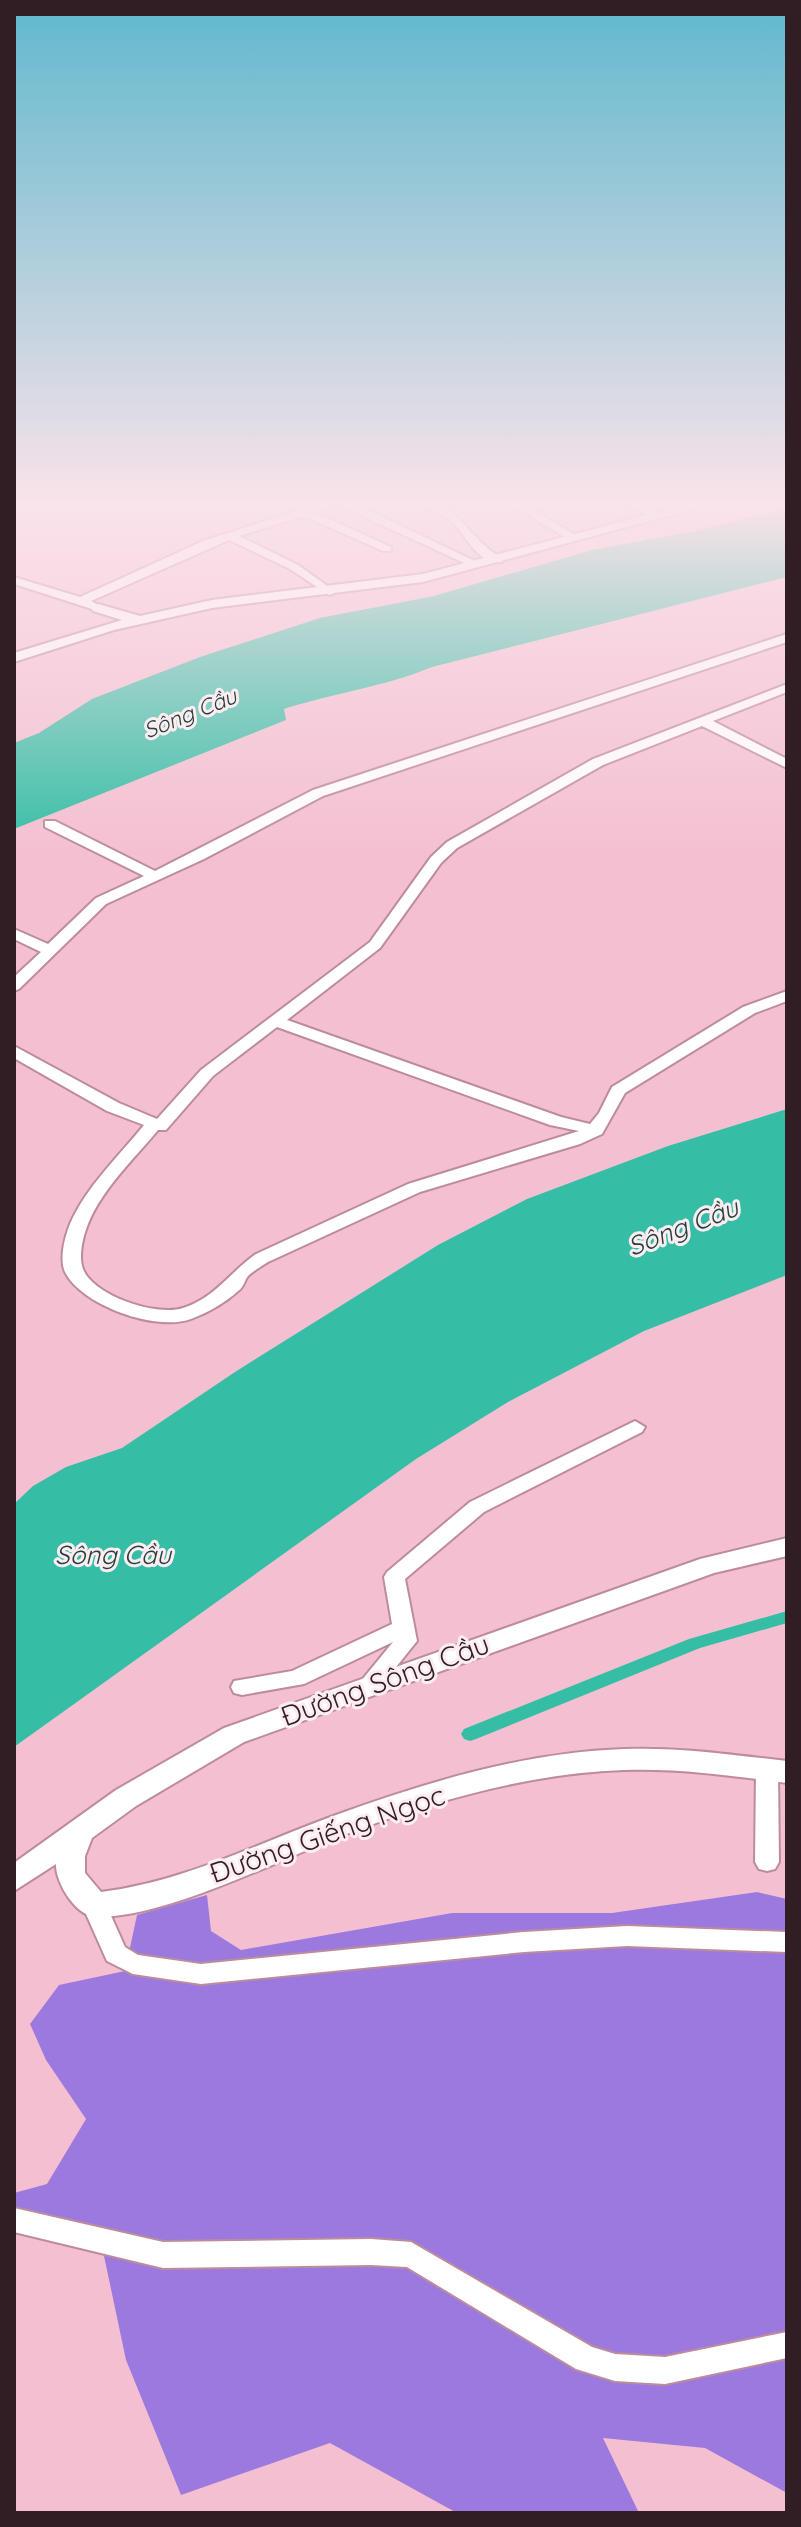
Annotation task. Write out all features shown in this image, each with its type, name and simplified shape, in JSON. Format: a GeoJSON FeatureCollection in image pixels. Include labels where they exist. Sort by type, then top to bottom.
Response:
{"type":"FeatureCollection","features":[{"type":"Feature","properties":{"kind":"main road"},"geometry":{"type":"LineString","coordinates":[[108,618],[110,627]]}},
{"type":"Feature","properties":{"kind":"main road"},"geometry":{"type":"LineString","coordinates":[[139,618],[143,619]]}},
{"type":"Feature","properties":{"kind":"main road"},"geometry":{"type":"LineString","coordinates":[[14,658],[148,618]]}},
{"type":"Feature","properties":{"kind":"main road","name":"Đường Sông Cầu"},"geometry":{"type":"LineString","coordinates":[[14,1879],[126,1798],[234,1735],[709,1565],[787,1547]]}},
{"type":"Feature","properties":{"kind":"main road","name":"Đường Giếng Ngọc"},"geometry":{"type":"LineString","coordinates":[[94,1905],[110,1904],[200,1878],[412,1799],[535,1772],[602,1761],[699,1762],[777,1771]]}},
{"type":"Feature","properties":{"kind":"main road"},"geometry":{"type":"LineString","coordinates":[[80,1832],[71,1856],[70,1876],[94,1905]]}},
{"type":"Feature","properties":{"kind":"street"},"geometry":{"type":"LineString","coordinates":[[14,986],[101,901],[318,793],[787,638]]}},
{"type":"Feature","properties":{"kind":"street"},"geometry":{"type":"LineString","coordinates":[[14,1051],[113,1107],[160,1126],[207,1073],[375,945],[436,860],[452,845],[598,762],[787,688]]}},
{"type":"Feature","properties":{"kind":"street"},"geometry":{"type":"LineString","coordinates":[[700,720],[787,764]]}},
{"type":"Feature","properties":{"kind":"street"},"geometry":{"type":"LineString","coordinates":[[50,824],[155,876]]}},
{"type":"Feature","properties":{"kind":"street"},"geometry":{"type":"LineString","coordinates":[[14,933],[49,950]]}},
{"type":"Feature","properties":{"kind":"street"},"geometry":{"type":"LineString","coordinates":[[154,1124],[97,1194],[79,1224],[72,1251],[73,1270],[91,1290],[110,1302],[145,1314],[184,1315],[216,1299],[235,1285],[240,1274],[262,1258],[303,1237],[365,1213],[414,1188],[574,1140],[596,1130],[610,1115],[618,1090],[749,1010],[787,996]]}},
{"type":"Feature","properties":{"kind":"street"},"geometry":{"type":"LineString","coordinates":[[276,1021],[556,1121],[596,1130]]}},
{"type":"Feature","properties":{"kind":"street"},"geometry":{"type":"LineString","coordinates":[[368,1686],[406,1641],[394,1577],[440,1535],[503,1491],[635,1427]]}},
{"type":"Feature","properties":{"kind":"street"},"geometry":{"type":"LineString","coordinates":[[242,1687],[296,1678],[405,1627]]}},
{"type":"Feature","properties":{"kind":"street"},"geometry":{"type":"LineString","coordinates":[[767,1862],[777,1771]]}},
{"type":"Feature","properties":{"kind":"street"},"geometry":{"type":"LineString","coordinates":[[94,1905],[116,1954],[133,1964],[201,1974],[554,1940],[627,1936],[787,1942]]}},
{"type":"Feature","properties":{"kind":"street"},"geometry":{"type":"LineString","coordinates":[[14,2220],[163,2255],[371,2252],[411,2255],[586,2359],[613,2368],[648,2373],[687,2370],[787,2345]]}},
{"type":"Feature","properties":{"kind":"shaded area"},"geometry":{"type":"Polygon","coordinates":[[[757,1892],[787,1899],[787,2493],[705,2448],[603,2438],[639,2513],[457,2513],[330,2443],[181,2495],[126,2360],[100,2237],[14,2206],[14,2193],[47,2184],[86,2119],[46,2060],[30,2024],[59,1985],[125,1971],[137,1915],[207,1895],[211,1931],[241,1950],[452,1913],[612,1913],[757,1892]]]}},
{"type":"Feature","properties":{"kind":"water","name":"Sông Cầu"},"geometry":{"type":"Polygon","coordinates":[[[320,618],[626,618],[432,667],[396,680],[284,709],[286,720],[14,829],[14,743],[39,733],[92,699],[200,657],[320,618]]]}},
{"type":"Feature","properties":{"kind":"water","name":"Sông Cầu"},"geometry":{"type":"Polygon","coordinates":[[[787,1109],[787,1275],[644,1331],[508,1402],[416,1459],[14,1747],[14,1504],[33,1486],[66,1467],[122,1448],[235,1372],[438,1245],[527,1199],[668,1146],[787,1109]]]}},
{"type":"Feature","properties":{"kind":"waterway"},"geometry":{"type":"LineString","coordinates":[[470,1734],[695,1643],[787,1617]]}}]}
